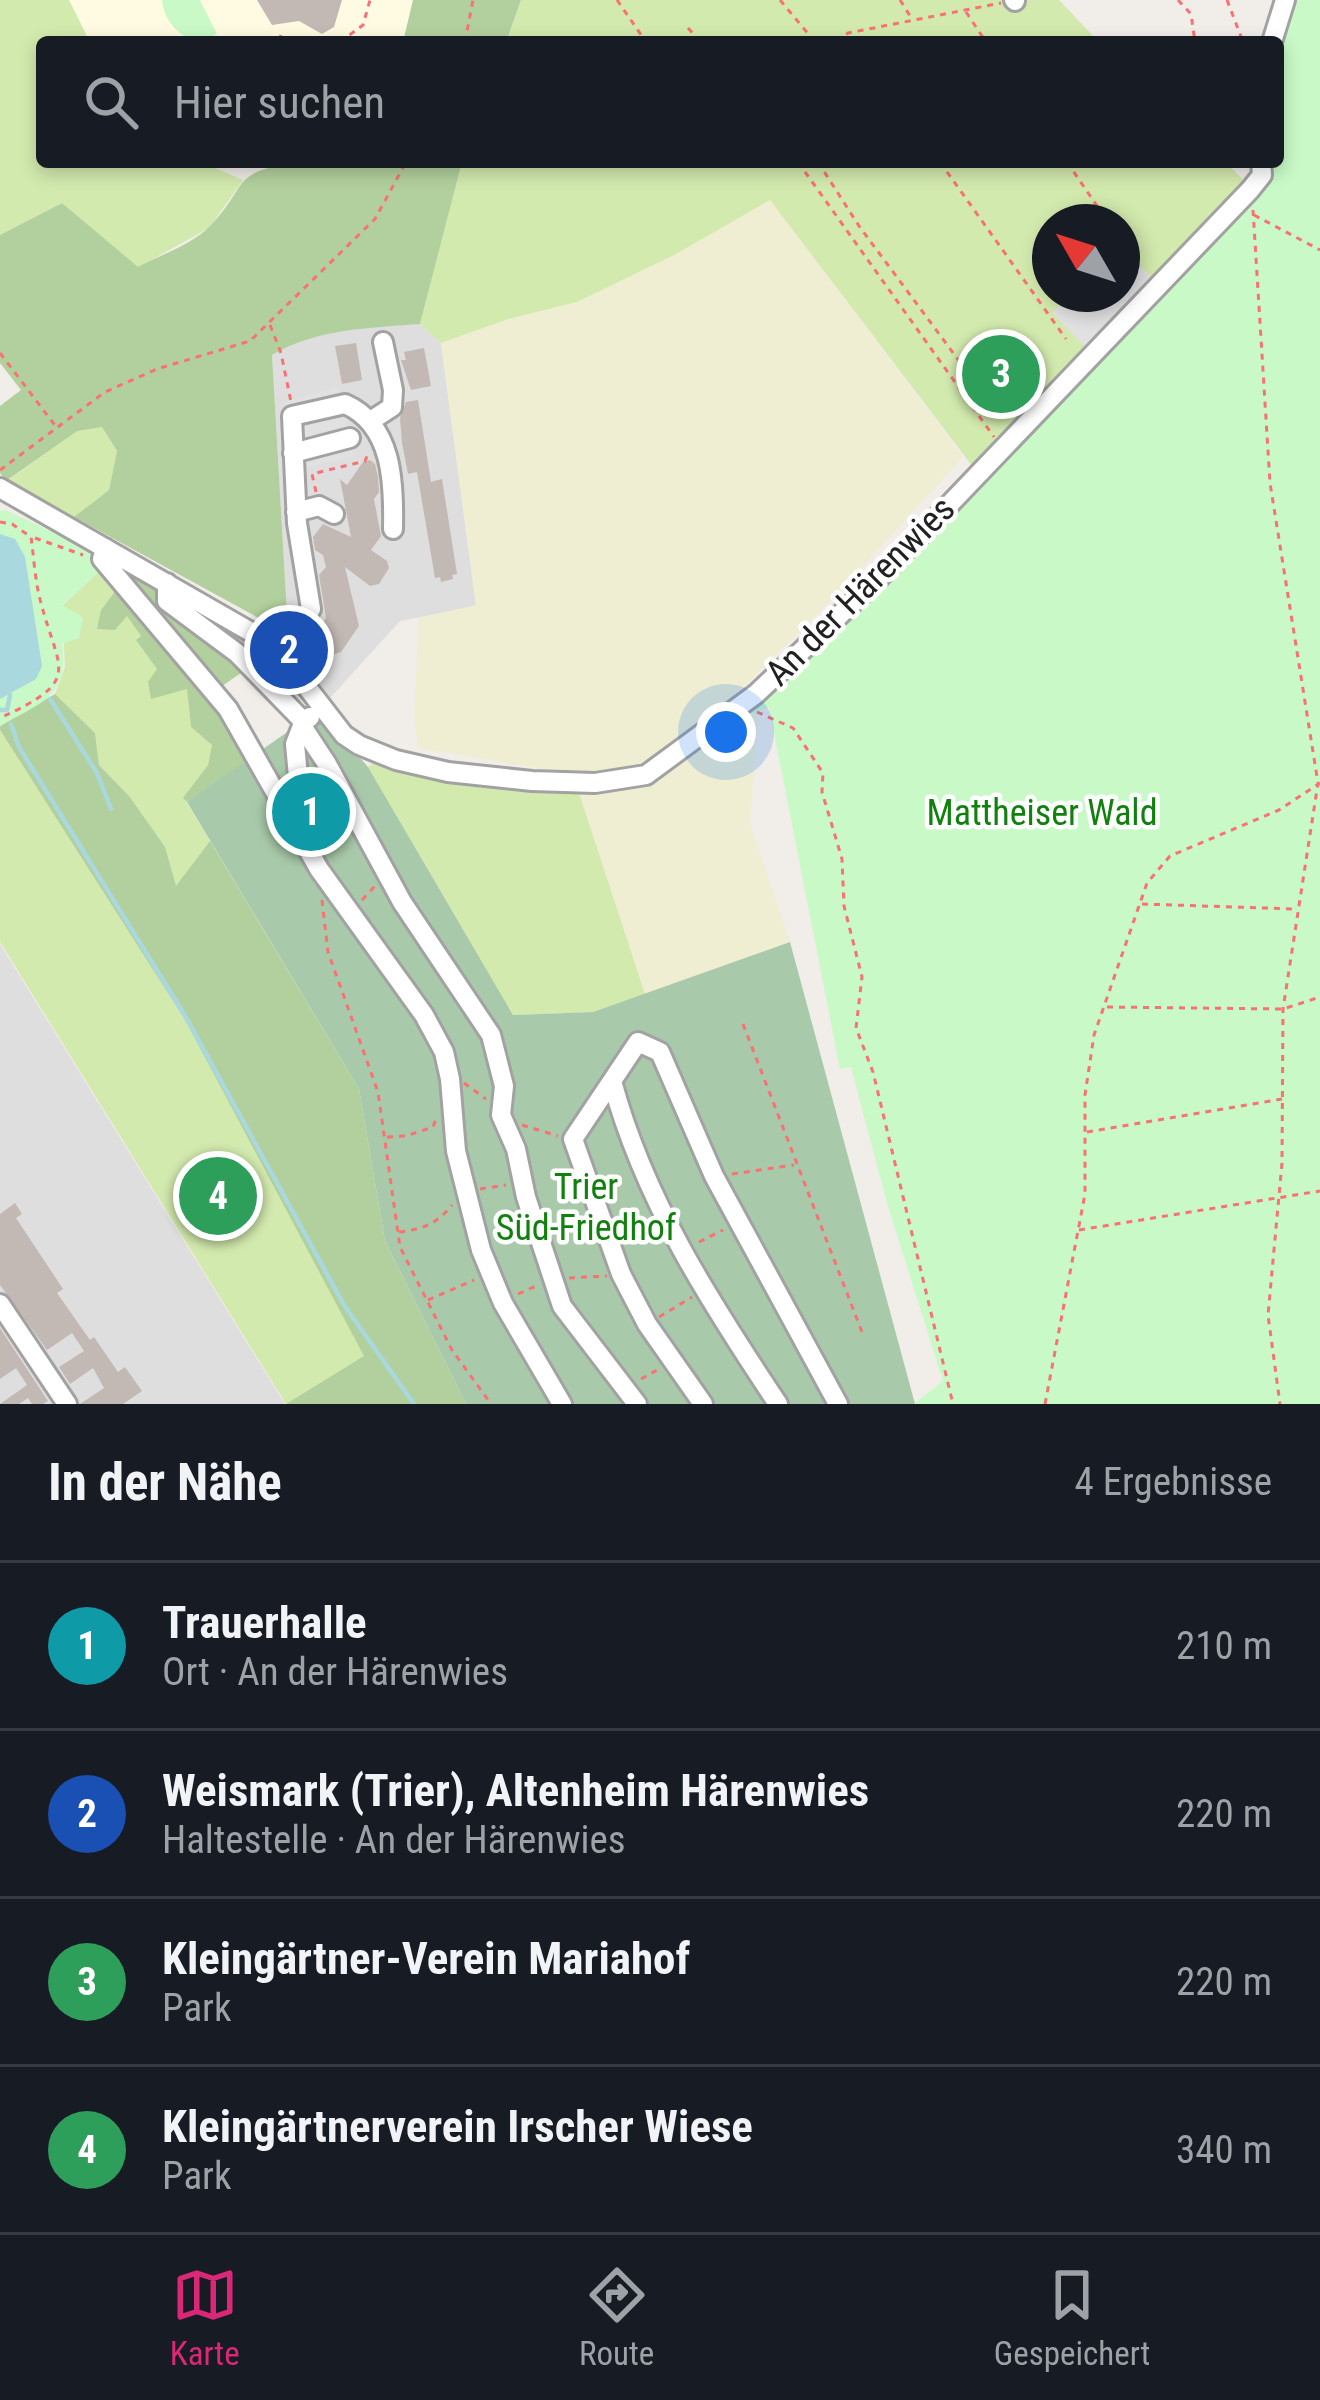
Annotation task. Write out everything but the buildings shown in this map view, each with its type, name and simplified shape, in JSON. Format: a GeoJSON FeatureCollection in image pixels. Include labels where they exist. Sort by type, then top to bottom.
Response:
{"type":"FeatureCollection","features":[{"type":"Feature","properties":{"kind":"street"},"geometry":{"type":"LineString","coordinates":[[1274,36],[1285,0]]}},
{"type":"Feature","properties":{"kind":"street","name":"An der Härenwies"},"geometry":{"type":"LineString","coordinates":[[0,488],[103,553],[212,606],[276,651],[344,735],[358,745],[448,772],[595,783],[646,775],[738,707],[880,576],[1250,190],[1262,175],[1261,168]]}},
{"type":"Feature","properties":{"kind":"street"},"geometry":{"type":"LineString","coordinates":[[372,420],[392,407],[383,342]]}},
{"type":"Feature","properties":{"kind":"street"},"geometry":{"type":"LineString","coordinates":[[276,651],[311,609],[296,512],[292,416],[345,404],[372,420],[394,476],[393,530]]}},
{"type":"Feature","properties":{"kind":"street"},"geometry":{"type":"LineString","coordinates":[[293,453],[350,438]]}},
{"type":"Feature","properties":{"kind":"street"},"geometry":{"type":"LineString","coordinates":[[296,512],[326,510]]}},
{"type":"Feature","properties":{"kind":"street"},"geometry":{"type":"LineString","coordinates":[[103,553],[228,709],[319,869],[424,1015],[444,1052],[456,1151],[481,1250],[503,1303],[562,1404]]}},
{"type":"Feature","properties":{"kind":"street"},"geometry":{"type":"LineString","coordinates":[[167,583],[167,601],[237,653],[303,724],[386,875],[491,1035],[504,1086],[501,1115],[558,1278],[562,1306],[631,1396]]}},
{"type":"Feature","properties":{"kind":"street"},"geometry":{"type":"LineString","coordinates":[[299,787],[295,744],[303,724],[322,705]]}},
{"type":"Feature","properties":{"kind":"street"},"geometry":{"type":"LineString","coordinates":[[703,1404],[647,1324],[620,1274],[573,1139],[638,1042],[660,1052],[715,1176],[838,1404]]}},
{"type":"Feature","properties":{"kind":"street"},"geometry":{"type":"LineString","coordinates":[[612,1081],[626,1134],[681,1251],[778,1404]]}},
{"type":"Feature","properties":{"kind":"street"},"geometry":{"type":"LineString","coordinates":[[0,1304],[67,1404]]}},
{"type":"Feature","properties":{"kind":"path"},"geometry":{"type":"LineString","coordinates":[[349,36],[363,26],[370,0]]}},
{"type":"Feature","properties":{"kind":"path"},"geometry":{"type":"LineString","coordinates":[[466,36],[473,0]]}},
{"type":"Feature","properties":{"kind":"path"},"geometry":{"type":"LineString","coordinates":[[617,0],[642,36]]}},
{"type":"Feature","properties":{"kind":"path"},"geometry":{"type":"LineString","coordinates":[[780,0],[810,36]]}},
{"type":"Feature","properties":{"kind":"path"},"geometry":{"type":"LineString","coordinates":[[900,0],[913,20]]}},
{"type":"Feature","properties":{"kind":"path"},"geometry":{"type":"LineString","coordinates":[[845,36],[1015,0]]}},
{"type":"Feature","properties":{"kind":"path"},"geometry":{"type":"LineString","coordinates":[[1178,0],[1191,14],[1194,36]]}},
{"type":"Feature","properties":{"kind":"path"},"geometry":{"type":"LineString","coordinates":[[1227,0],[1241,36]]}},
{"type":"Feature","properties":{"kind":"path"},"geometry":{"type":"LineString","coordinates":[[965,10],[982,36]]}},
{"type":"Feature","properties":{"kind":"path"},"geometry":{"type":"LineString","coordinates":[[688,28],[695,36]]}},
{"type":"Feature","properties":{"kind":"path"},"geometry":{"type":"LineString","coordinates":[[0,470],[105,392],[250,341],[375,219],[403,168]]}},
{"type":"Feature","properties":{"kind":"path"},"geometry":{"type":"LineString","coordinates":[[802,168],[1002,448]]}},
{"type":"Feature","properties":{"kind":"path"},"geometry":{"type":"LineString","coordinates":[[822,168],[997,412]]}},
{"type":"Feature","properties":{"kind":"path"},"geometry":{"type":"LineString","coordinates":[[944,168],[1066,339]]}},
{"type":"Feature","properties":{"kind":"path"},"geometry":{"type":"LineString","coordinates":[[1071,168],[1096,204]]}},
{"type":"Feature","properties":{"kind":"path"},"geometry":{"type":"LineString","coordinates":[[1250,190],[1270,483],[1319,783],[1282,1009],[1278,1199],[1268,1315],[1280,1404]]}},
{"type":"Feature","properties":{"kind":"path"},"geometry":{"type":"LineString","coordinates":[[1254,214],[1320,250]]}},
{"type":"Feature","properties":{"kind":"path"},"geometry":{"type":"LineString","coordinates":[[268,323],[281,353],[292,416]]}},
{"type":"Feature","properties":{"kind":"path"},"geometry":{"type":"LineString","coordinates":[[0,353],[58,430]]}},
{"type":"Feature","properties":{"kind":"path"},"geometry":{"type":"LineString","coordinates":[[326,510],[312,474],[365,461]]}},
{"type":"Feature","properties":{"kind":"path"},"geometry":{"type":"LineString","coordinates":[[0,522],[32,537],[103,553]]}},
{"type":"Feature","properties":{"kind":"path"},"geometry":{"type":"LineString","coordinates":[[0,718],[21,709],[57,681],[62,668],[40,602],[32,537]]}},
{"type":"Feature","properties":{"kind":"path"},"geometry":{"type":"LineString","coordinates":[[738,707],[793,728],[823,772],[822,792],[842,860],[844,906],[862,976],[856,1028],[873,1072],[953,1404]]}},
{"type":"Feature","properties":{"kind":"path"},"geometry":{"type":"LineString","coordinates":[[1045,1404],[1085,1194],[1085,1095],[1094,1035],[1147,883],[1170,856],[1279,810],[1319,783]]}},
{"type":"Feature","properties":{"kind":"path"},"geometry":{"type":"LineString","coordinates":[[319,869],[328,952],[378,1092],[400,1247],[452,1350],[491,1404]]}},
{"type":"Feature","properties":{"kind":"path"},"geometry":{"type":"LineString","coordinates":[[362,900],[386,875]]}},
{"type":"Feature","properties":{"kind":"path"},"geometry":{"type":"LineString","coordinates":[[1141,904],[1296,909]]}},
{"type":"Feature","properties":{"kind":"path"},"geometry":{"type":"LineString","coordinates":[[1105,1007],[1282,1009],[1320,997]]}},
{"type":"Feature","properties":{"kind":"path"},"geometry":{"type":"LineString","coordinates":[[743,1024],[862,1333]]}},
{"type":"Feature","properties":{"kind":"path"},"geometry":{"type":"LineString","coordinates":[[450,1079],[480,1093],[516,1124],[573,1139]]}},
{"type":"Feature","properties":{"kind":"path"},"geometry":{"type":"LineString","coordinates":[[1085,1132],[1282,1099]]}},
{"type":"Feature","properties":{"kind":"path"},"geometry":{"type":"LineString","coordinates":[[385,1137],[434,1127],[439,1111]]}},
{"type":"Feature","properties":{"kind":"path"},"geometry":{"type":"LineString","coordinates":[[715,1176],[795,1165]]}},
{"type":"Feature","properties":{"kind":"path"},"geometry":{"type":"LineString","coordinates":[[398,1232],[424,1229],[465,1192],[505,1186]]}},
{"type":"Feature","properties":{"kind":"path"},"geometry":{"type":"LineString","coordinates":[[1078,1230],[1320,1191]]}},
{"type":"Feature","properties":{"kind":"path"},"geometry":{"type":"LineString","coordinates":[[681,1251],[720,1231]]}},
{"type":"Feature","properties":{"kind":"path"},"geometry":{"type":"LineString","coordinates":[[519,1293],[558,1278],[594,1277]]}},
{"type":"Feature","properties":{"kind":"path"},"geometry":{"type":"LineString","coordinates":[[426,1300],[477,1278]]}},
{"type":"Feature","properties":{"kind":"path"},"geometry":{"type":"LineString","coordinates":[[647,1324],[687,1300]]}},
{"type":"Feature","properties":{"kind":"path"},"geometry":{"type":"LineString","coordinates":[[631,1396],[658,1370]]}},
{"type":"Feature","properties":{"kind":"shaded area"},"geometry":{"type":"Polygon","coordinates":[[[69,0],[413,0],[404,36],[87,36],[69,0]]]}},
{"type":"Feature","properties":{"kind":"shaded area"},"geometry":{"type":"Polygon","coordinates":[[[1140,266],[1155,281],[1140,296],[1140,266]]]}},
{"type":"Feature","properties":{"kind":"shaded area"},"geometry":{"type":"Polygon","coordinates":[[[1053,312],[1123,312],[1086,348],[1053,312]]]}},
{"type":"Feature","properties":{"kind":"shaded area"},"geometry":{"type":"Polygon","coordinates":[[[420,324],[441,343],[476,606],[400,621],[330,698],[288,639],[264,621],[287,613],[272,355],[297,340],[420,324]]]}},
{"type":"Feature","properties":{"kind":"shaded area"},"geometry":{"type":"Polygon","coordinates":[[[339,387],[356,455],[287,473],[284,402],[339,387]]]}},
{"type":"Feature","properties":{"kind":"shaded area"},"geometry":{"type":"Polygon","coordinates":[[[0,944],[285,1404],[0,1404],[0,944]]]}},
{"type":"Feature","properties":{"kind":"green space"},"geometry":{"type":"Polygon","coordinates":[[[0,0],[69,0],[87,36],[36,36],[36,168],[215,168],[243,180],[209,228],[137,268],[62,203],[0,235],[0,0]]]}},
{"type":"Feature","properties":{"kind":"green space"},"geometry":{"type":"Polygon","coordinates":[[[162,0],[200,0],[217,34],[185,36],[164,10],[162,0]]]}},
{"type":"Feature","properties":{"kind":"green space"},"geometry":{"type":"Polygon","coordinates":[[[413,0],[521,0],[508,36],[404,36],[413,0]]]}},
{"type":"Feature","properties":{"kind":"green space"},"geometry":{"type":"Polygon","coordinates":[[[521,0],[1059,0],[1093,36],[508,36],[521,0]]]}},
{"type":"Feature","properties":{"kind":"green space","name":"Mattheiser Wald"},"geometry":{"type":"Polygon","coordinates":[[[1297,0],[1320,0],[1320,1404],[914,1404],[943,1381],[887,1203],[851,1067],[840,1069],[769,707],[737,718],[768,697],[821,644],[1269,185],[1269,168],[1284,168],[1284,37],[1297,0]]]}},
{"type":"Feature","properties":{"kind":"green space"},"geometry":{"type":"Polygon","coordinates":[[[460,168],[1231,168],[1254,190],[1140,305],[1140,204],[1032,204],[1032,312],[1133,312],[976,471],[770,200],[676,254],[577,302],[508,319],[441,343],[420,324],[460,168]]]}},
{"type":"Feature","properties":{"kind":"green space"},"geometry":{"type":"Polygon","coordinates":[[[460,168],[420,324],[325,335],[272,355],[287,614],[264,621],[74,517],[109,490],[117,451],[102,427],[77,431],[6,481],[0,473],[0,406],[21,390],[0,363],[0,235],[62,203],[138,267],[204,232],[243,182],[260,171],[460,168]]]}},
{"type":"Feature","properties":{"kind":"green space"},"geometry":{"type":"Polygon","coordinates":[[[770,199],[963,457],[776,655],[720,709],[645,765],[609,774],[554,771],[418,748],[414,712],[419,618],[476,605],[441,343],[508,319],[577,302],[676,254],[770,199]]]}},
{"type":"Feature","properties":{"kind":"green space"},"geometry":{"type":"Polygon","coordinates":[[[102,427],[117,451],[109,490],[74,517],[6,482],[77,430],[102,427]]]}},
{"type":"Feature","properties":{"kind":"green space"},"geometry":{"type":"Polygon","coordinates":[[[0,511],[87,548],[103,568],[62,605],[83,617],[79,638],[62,644],[56,687],[39,704],[0,726],[0,511]]]}},
{"type":"Feature","properties":{"kind":"green space"},"geometry":{"type":"Polygon","coordinates":[[[129,567],[163,585],[248,668],[218,689],[125,578],[129,567]]]}},
{"type":"Feature","properties":{"kind":"green space"},"geometry":{"type":"Polygon","coordinates":[[[103,568],[141,636],[137,640],[157,669],[151,698],[187,688],[191,726],[212,745],[208,765],[184,798],[210,841],[176,887],[129,796],[99,765],[95,733],[55,694],[65,667],[62,606],[103,568]]]}},
{"type":"Feature","properties":{"kind":"green space"},"geometry":{"type":"Polygon","coordinates":[[[120,585],[206,686],[253,759],[187,802],[183,798],[208,765],[212,745],[191,727],[187,689],[151,699],[148,682],[157,669],[136,640],[141,636],[127,616],[115,630],[97,629],[101,610],[120,585]]]}},
{"type":"Feature","properties":{"kind":"green space"},"geometry":{"type":"Polygon","coordinates":[[[55,694],[95,733],[99,765],[129,796],[165,847],[176,886],[210,841],[359,1089],[385,1241],[466,1404],[286,1404],[364,1356],[185,1020],[0,730],[55,694]]]}},
{"type":"Feature","properties":{"kind":"green space"},"geometry":{"type":"Polygon","coordinates":[[[759,703],[750,823],[790,942],[645,994],[578,790],[660,774],[759,703]]]}},
{"type":"Feature","properties":{"kind":"green space","name":"Trier Süd-Friedhof"},"geometry":{"type":"Polygon","coordinates":[[[321,713],[368,767],[513,1015],[593,1012],[790,942],[915,1404],[466,1404],[385,1241],[359,1089],[187,802],[321,713]]]}},
{"type":"Feature","properties":{"kind":"green space"},"geometry":{"type":"Polygon","coordinates":[[[0,730],[185,1020],[365,1356],[286,1404],[0,942],[0,730]]]}},
{"type":"Feature","properties":{"kind":"green space"},"geometry":{"type":"Polygon","coordinates":[[[378,759],[578,790],[645,994],[593,1012],[513,1015],[368,767],[378,759]]]}},
{"type":"Feature","properties":{"kind":"water"},"geometry":{"type":"Polygon","coordinates":[[[0,534],[15,539],[25,557],[42,666],[36,679],[0,699],[0,534]]]}},
{"type":"Feature","properties":{"kind":"waterway"},"geometry":{"type":"LineString","coordinates":[[0,710],[7,710],[10,695]]}},
{"type":"Feature","properties":{"kind":"waterway"},"geometry":{"type":"LineString","coordinates":[[50,699],[97,773],[111,809]]}},
{"type":"Feature","properties":{"kind":"waterway"},"geometry":{"type":"LineString","coordinates":[[11,724],[19,747],[187,1019],[344,1305],[414,1404]]}},
{"type":"Feature","properties":{"kind":"place","name":"Kleingärtner-Verein Mariahof"},"geometry":{"type":"Point","coordinates":[1001,374]}},
{"type":"Feature","properties":{"kind":"place","name":"Weismark (Trier), Altenheim Härenwies"},"geometry":{"type":"Point","coordinates":[289,650]}},
{"type":"Feature","properties":{"kind":"place","name":"Trauerhalle"},"geometry":{"type":"Point","coordinates":[311,812]}},
{"type":"Feature","properties":{"kind":"place","name":"Kleingärtnerverein Irscher Wiese"},"geometry":{"type":"Point","coordinates":[218,1196]}}]}
